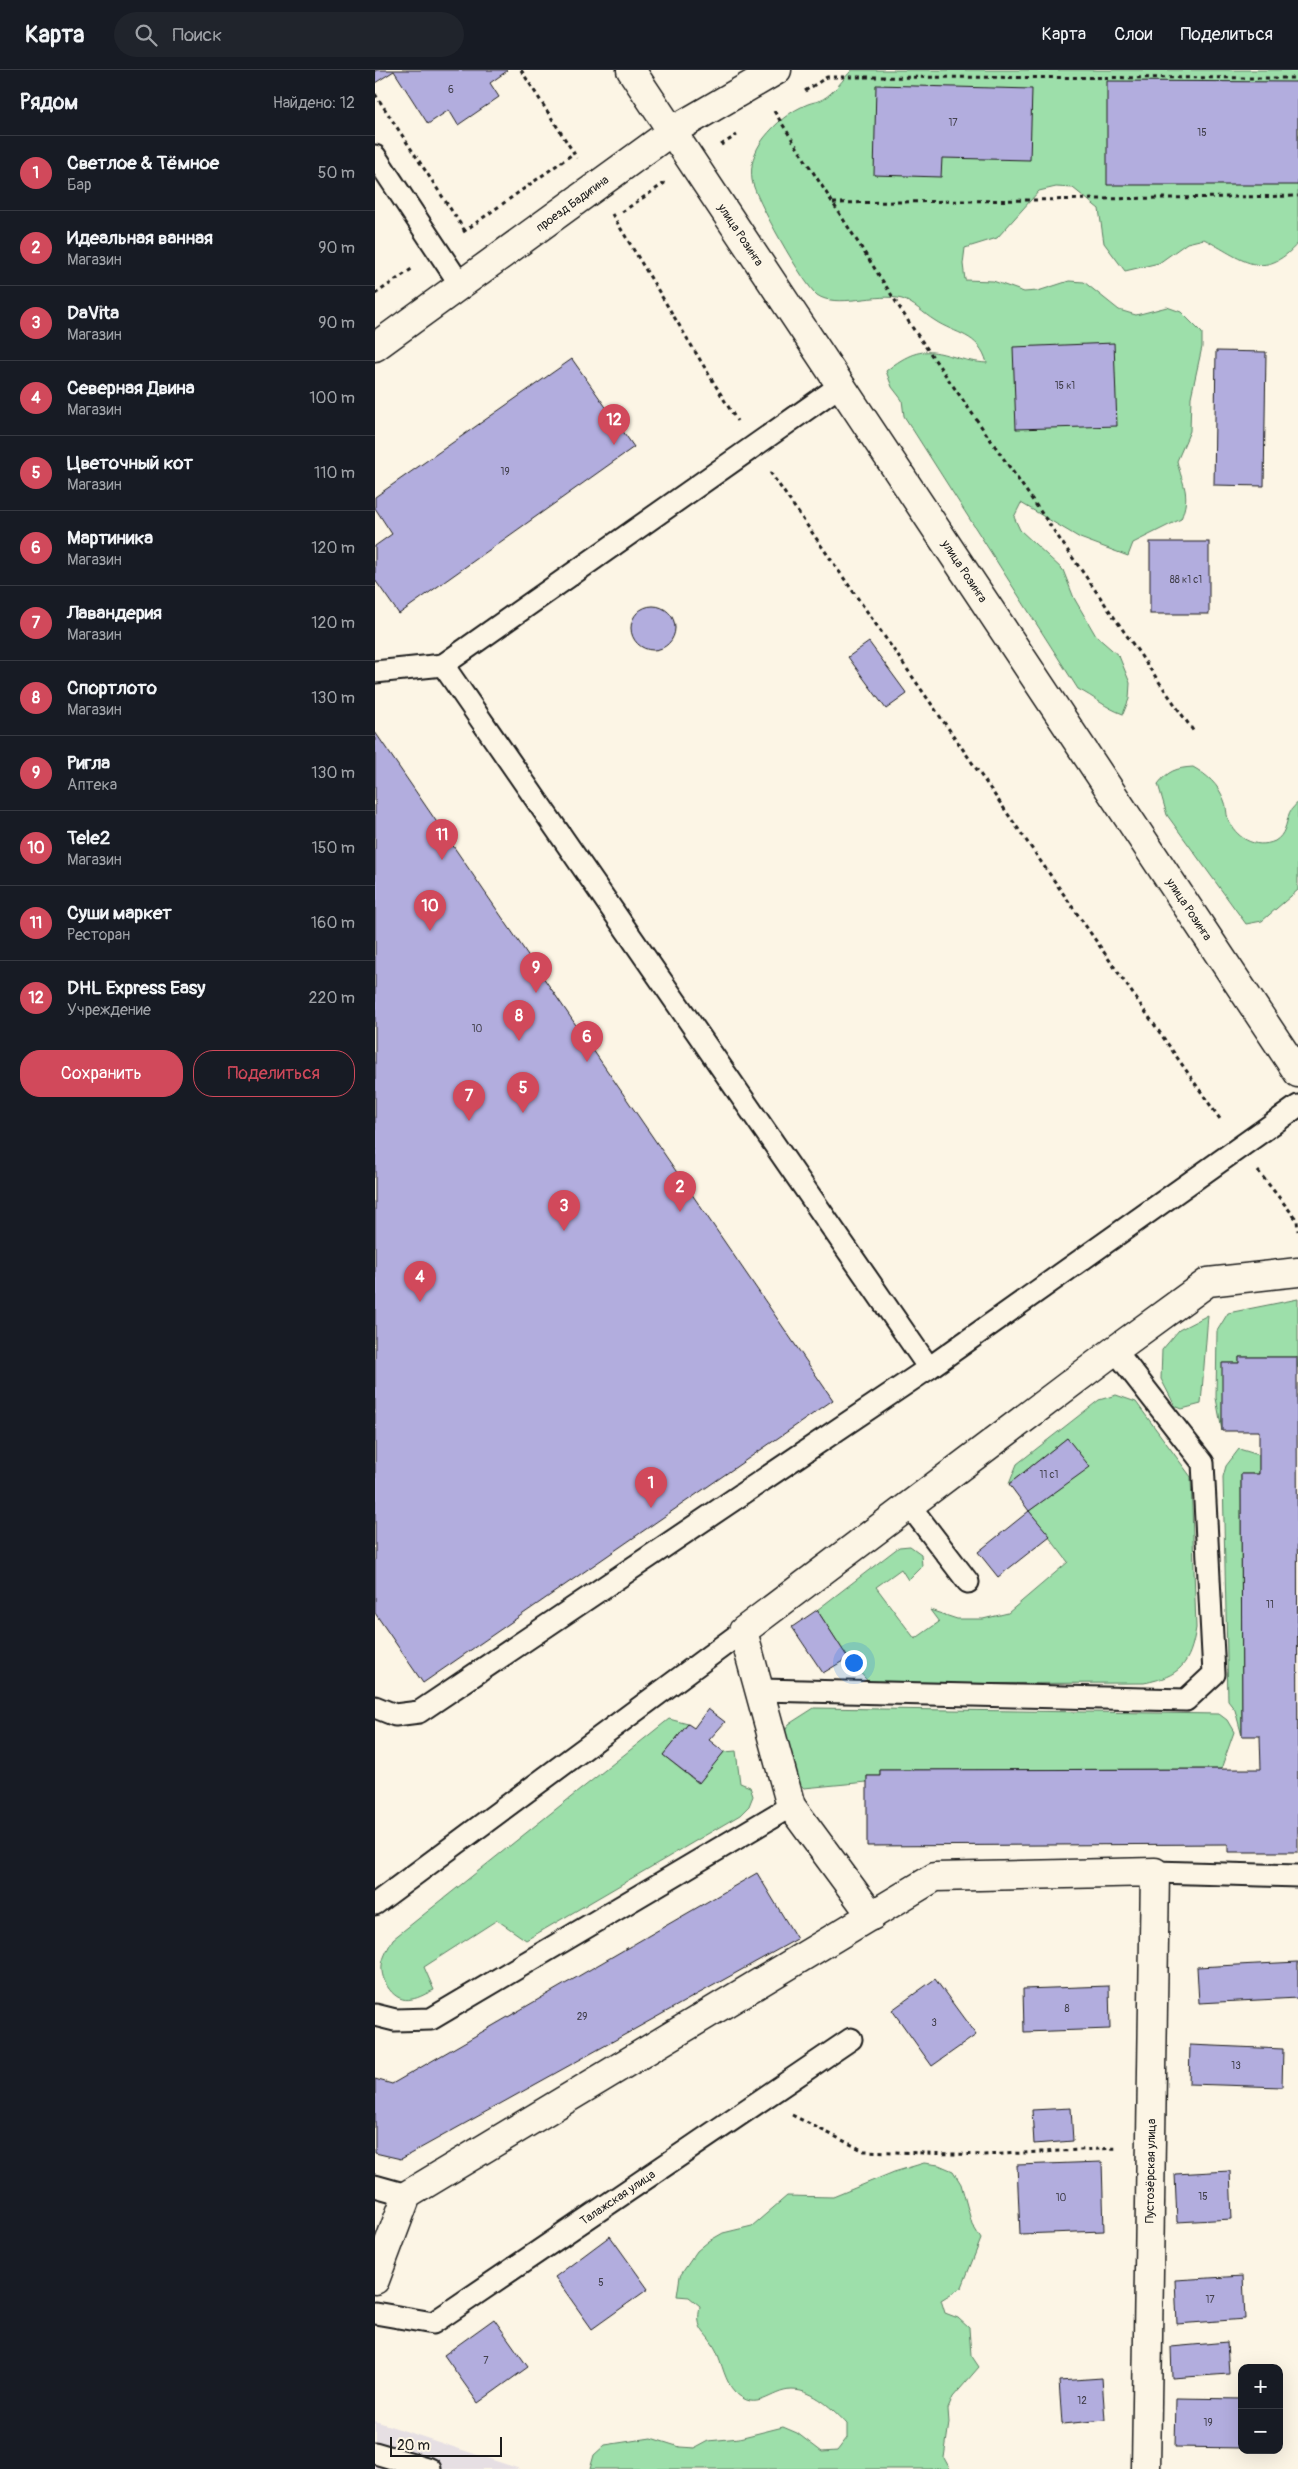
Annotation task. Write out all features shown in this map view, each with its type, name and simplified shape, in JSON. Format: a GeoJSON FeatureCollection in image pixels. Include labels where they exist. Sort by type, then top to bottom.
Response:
{"type":"FeatureCollection","features":[{"type":"Feature","properties":{"kind":"street","name":"улица Розинга"},"geometry":{"type":"LineString","coordinates":[[631,70],[1298,1073]]}},
{"type":"Feature","properties":{"kind":"street","name":"проезд Бадигина"},"geometry":{"type":"LineString","coordinates":[[377,342],[672,131],[777,70]]}},
{"type":"Feature","properties":{"kind":"street"},"geometry":{"type":"LineString","coordinates":[[872,1916],[791,1806],[761,1690],[743,1631],[1208,1282],[1298,1272]]}},
{"type":"Feature","properties":{"kind":"street"},"geometry":{"type":"LineString","coordinates":[[375,2280],[407,2195],[935,1877],[1155,1872]]}},
{"type":"Feature","properties":{"kind":"street","name":"Пустозёрская улица"},"geometry":{"type":"LineString","coordinates":[[1146,2469],[1155,1872]]}},
{"type":"Feature","properties":{"kind":"lane"},"geometry":{"type":"LineString","coordinates":[[375,156],[460,284]]}},
{"type":"Feature","properties":{"kind":"lane"},"geometry":{"type":"LineString","coordinates":[[375,672],[443,665],[841,385]]}},
{"type":"Feature","properties":{"kind":"lane"},"geometry":{"type":"LineString","coordinates":[[443,665],[929,1368]]}},
{"type":"Feature","properties":{"kind":"lane"},"geometry":{"type":"LineString","coordinates":[[375,1706],[395,1715],[419,1712],[929,1368],[1298,1106]]}},
{"type":"Feature","properties":{"kind":"lane"},"geometry":{"type":"LineString","coordinates":[[761,1690],[1187,1700],[1214,1674],[1203,1463],[1115,1350]]}},
{"type":"Feature","properties":{"kind":"lane"},"geometry":{"type":"LineString","coordinates":[[909,1505],[968,1582]]}},
{"type":"Feature","properties":{"kind":"lane"},"geometry":{"type":"LineString","coordinates":[[375,1904],[743,1631]]}},
{"type":"Feature","properties":{"kind":"lane"},"geometry":{"type":"LineString","coordinates":[[375,2015],[395,2020],[431,2019],[791,1806]]}},
{"type":"Feature","properties":{"kind":"lane"},"geometry":{"type":"LineString","coordinates":[[1155,1872],[1298,1876]]}},
{"type":"Feature","properties":{"kind":"lane","name":"Талажская улица"},"geometry":{"type":"LineString","coordinates":[[375,2313],[433,2323],[851,2039]]}},
{"type":"Feature","properties":{"kind":"lane"},"geometry":{"type":"LineString","coordinates":[[375,2186],[407,2195]]}},
{"type":"Feature","properties":{"kind":"lane"},"geometry":{"type":"LineString","coordinates":[[375,2453],[430,2469]]}},
{"type":"Feature","properties":{"kind":"path"},"geometry":{"type":"LineString","coordinates":[[521,70],[596,187],[753,447],[1239,1148],[1297,1220],[1298,1231]]}},
{"type":"Feature","properties":{"kind":"path"},"geometry":{"type":"LineString","coordinates":[[827,77],[1298,78]]}},
{"type":"Feature","properties":{"kind":"path"},"geometry":{"type":"LineString","coordinates":[[375,94],[465,230]]}},
{"type":"Feature","properties":{"kind":"path"},"geometry":{"type":"LineString","coordinates":[[773,110],[912,327],[1194,732]]}},
{"type":"Feature","properties":{"kind":"path"},"geometry":{"type":"LineString","coordinates":[[375,294],[437,252],[574,152]]}},
{"type":"Feature","properties":{"kind":"path"},"geometry":{"type":"LineString","coordinates":[[833,203],[1298,196]]}},
{"type":"Feature","properties":{"kind":"path"},"geometry":{"type":"LineString","coordinates":[[761,2100],[865,2151],[984,2154],[1151,2147]]}},
{"type":"Feature","properties":{"kind":"shaded area"},"geometry":{"type":"Polygon","coordinates":[[[375,2421],[520,2469],[375,2469],[375,2421]]]}},
{"type":"Feature","properties":{"kind":"green space"},"geometry":{"type":"Polygon","coordinates":[[[852,70],[1298,70],[1298,243],[1274,262],[1263,265],[1252,264],[1241,260],[1204,239],[1187,243],[1159,263],[1125,271],[1104,243],[1099,209],[1073,188],[1056,187],[1039,191],[997,238],[965,248],[963,264],[965,280],[993,281],[1024,292],[1038,291],[1069,281],[1084,282],[1119,310],[1136,315],[1167,307],[1181,312],[1202,333],[1202,347],[1191,397],[1190,431],[1177,461],[1186,496],[1181,519],[1133,543],[1128,556],[1080,538],[1021,503],[1014,517],[1020,530],[1063,570],[1074,598],[1096,636],[1119,656],[1130,683],[1129,699],[1123,714],[1078,689],[904,416],[902,400],[892,387],[886,371],[901,360],[914,354],[936,352],[987,363],[983,353],[973,340],[942,325],[911,303],[902,299],[881,297],[835,301],[817,295],[791,259],[761,204],[752,180],[752,164],[753,158],[764,138],[778,122],[789,114],[810,103],[819,101],[835,90],[852,70]]]}},
{"type":"Feature","properties":{"kind":"green space"},"geometry":{"type":"Polygon","coordinates":[[[1193,767],[1219,789],[1225,802],[1231,825],[1241,836],[1253,843],[1268,843],[1278,839],[1285,829],[1290,812],[1298,802],[1298,890],[1262,921],[1246,924],[1167,815],[1158,784],[1173,771],[1193,767]]]}},
{"type":"Feature","properties":{"kind":"green space"},"geometry":{"type":"Polygon","coordinates":[[[1298,1299],[1298,1368],[1296,1357],[1239,1357],[1239,1363],[1223,1363],[1222,1431],[1216,1398],[1217,1331],[1228,1313],[1298,1299]]]}},
{"type":"Feature","properties":{"kind":"green space"},"geometry":{"type":"Polygon","coordinates":[[[1208,1315],[1201,1404],[1182,1409],[1175,1406],[1161,1379],[1162,1350],[1179,1330],[1208,1315]]]}},
{"type":"Feature","properties":{"kind":"green space"},"geometry":{"type":"Polygon","coordinates":[[[1116,1395],[1136,1402],[1191,1477],[1196,1628],[1194,1641],[1181,1667],[1166,1677],[1144,1683],[870,1684],[848,1658],[817,1610],[899,1547],[910,1546],[921,1554],[922,1566],[908,1580],[901,1569],[876,1587],[915,1639],[939,1622],[930,1610],[957,1619],[983,1619],[1008,1613],[1068,1562],[1029,1511],[1089,1467],[1067,1438],[1009,1484],[1017,1464],[1099,1400],[1116,1395]]]}},
{"type":"Feature","properties":{"kind":"green space"},"geometry":{"type":"Polygon","coordinates":[[[1239,1449],[1259,1455],[1259,1474],[1241,1474],[1242,1736],[1235,1710],[1228,1701],[1223,1477],[1226,1466],[1239,1449]]]}},
{"type":"Feature","properties":{"kind":"green space"},"geometry":{"type":"Polygon","coordinates":[[[814,1708],[1219,1714],[1227,1720],[1234,1732],[1221,1769],[880,1770],[880,1776],[867,1776],[867,1782],[804,1788],[794,1780],[784,1733],[789,1724],[814,1708]]]}},
{"type":"Feature","properties":{"kind":"green space"},"geometry":{"type":"Polygon","coordinates":[[[669,1719],[688,1724],[663,1755],[698,1783],[724,1752],[736,1751],[740,1783],[750,1787],[753,1796],[749,1806],[740,1815],[526,1940],[497,1920],[424,1967],[434,1990],[420,1997],[405,2000],[389,1990],[383,1977],[382,1965],[393,1939],[669,1719]]]}},
{"type":"Feature","properties":{"kind":"green space"},"geometry":{"type":"Polygon","coordinates":[[[924,2163],[939,2165],[953,2171],[961,2184],[972,2224],[981,2239],[962,2287],[941,2300],[945,2313],[958,2318],[969,2328],[971,2355],[979,2367],[953,2397],[948,2409],[949,2423],[944,2458],[950,2469],[590,2469],[594,2455],[605,2445],[651,2438],[680,2447],[695,2448],[708,2441],[739,2438],[783,2427],[797,2433],[822,2452],[837,2451],[847,2438],[847,2424],[830,2407],[816,2397],[808,2393],[792,2390],[777,2393],[757,2401],[750,2401],[735,2392],[726,2378],[716,2350],[700,2326],[700,2306],[689,2297],[677,2296],[680,2276],[697,2251],[709,2241],[723,2233],[752,2226],[787,2196],[833,2197],[894,2172],[924,2163]]]}},
{"type":"Feature","properties":{"kind":"building"},"geometry":{"type":"Polygon","coordinates":[[[375,70],[507,71],[490,83],[499,97],[458,125],[449,110],[428,124],[394,71],[375,83],[375,70]]]}},
{"type":"Feature","properties":{"kind":"building"},"geometry":{"type":"Polygon","coordinates":[[[1107,81],[1298,82],[1298,185],[1107,185],[1107,81]]]}},
{"type":"Feature","properties":{"kind":"building"},"geometry":{"type":"Polygon","coordinates":[[[876,85],[1032,89],[1030,160],[942,158],[941,177],[874,175],[876,85]]]}},
{"type":"Feature","properties":{"kind":"building"},"geometry":{"type":"Polygon","coordinates":[[[1114,343],[1117,426],[1016,429],[1013,347],[1114,343]]]}},
{"type":"Feature","properties":{"kind":"building"},"geometry":{"type":"Polygon","coordinates":[[[1216,351],[1266,352],[1264,486],[1214,485],[1216,351]]]}},
{"type":"Feature","properties":{"kind":"building"},"geometry":{"type":"Polygon","coordinates":[[[572,359],[634,447],[399,614],[375,580],[375,546],[392,534],[375,508],[375,497],[572,359]]]}},
{"type":"Feature","properties":{"kind":"building"},"geometry":{"type":"Polygon","coordinates":[[[1150,542],[1209,542],[1209,614],[1150,614],[1150,542]]]}},
{"type":"Feature","properties":{"kind":"building"},"geometry":{"type":"Polygon","coordinates":[[[649,606],[657,606],[669,612],[675,628],[669,644],[657,650],[649,650],[637,644],[631,632],[631,624],[637,612],[649,606]]]}},
{"type":"Feature","properties":{"kind":"building"},"geometry":{"type":"Polygon","coordinates":[[[869,642],[907,694],[886,709],[848,657],[869,642]]]}},
{"type":"Feature","properties":{"kind":"building"},"geometry":{"type":"Polygon","coordinates":[[[375,732],[833,1400],[423,1683],[375,1613],[375,732]]]}},
{"type":"Feature","properties":{"kind":"building"},"geometry":{"type":"Polygon","coordinates":[[[1239,1357],[1297,1357],[1298,1852],[1228,1852],[1228,1844],[867,1846],[867,1776],[880,1776],[880,1770],[1261,1769],[1260,1736],[1242,1736],[1241,1474],[1259,1474],[1259,1431],[1222,1431],[1222,1363],[1239,1363],[1239,1357]]]}},
{"type":"Feature","properties":{"kind":"building"},"geometry":{"type":"Polygon","coordinates":[[[1067,1438],[1090,1467],[1029,1511],[1009,1484],[1067,1438]]]}},
{"type":"Feature","properties":{"kind":"building"},"geometry":{"type":"Polygon","coordinates":[[[1029,1511],[1050,1536],[998,1577],[978,1552],[1029,1511]]]}},
{"type":"Feature","properties":{"kind":"building"},"geometry":{"type":"Polygon","coordinates":[[[817,1610],[848,1658],[823,1673],[792,1627],[817,1610]]]}},
{"type":"Feature","properties":{"kind":"building"},"geometry":{"type":"Polygon","coordinates":[[[708,1709],[725,1722],[709,1740],[724,1752],[699,1783],[663,1755],[688,1724],[694,1728],[708,1709]]]}},
{"type":"Feature","properties":{"kind":"building"},"geometry":{"type":"Polygon","coordinates":[[[757,1873],[797,1939],[401,2159],[375,2153],[375,2079],[392,2084],[757,1873]]]}},
{"type":"Feature","properties":{"kind":"building"},"geometry":{"type":"Polygon","coordinates":[[[1298,1962],[1298,1998],[1199,2003],[1197,1967],[1298,1962]]]}},
{"type":"Feature","properties":{"kind":"building"},"geometry":{"type":"Polygon","coordinates":[[[935,1979],[976,2035],[932,2066],[892,2010],[935,1979]]]}},
{"type":"Feature","properties":{"kind":"building"},"geometry":{"type":"Polygon","coordinates":[[[1109,1986],[1110,2029],[1024,2032],[1023,1989],[1109,1986]]]}},
{"type":"Feature","properties":{"kind":"building"},"geometry":{"type":"Polygon","coordinates":[[[1190,2045],[1283,2049],[1282,2087],[1189,2084],[1190,2045]]]}},
{"type":"Feature","properties":{"kind":"building"},"geometry":{"type":"Polygon","coordinates":[[[1071,2108],[1073,2141],[1034,2144],[1032,2110],[1071,2108]]]}},
{"type":"Feature","properties":{"kind":"building"},"geometry":{"type":"Polygon","coordinates":[[[1102,2162],[1104,2231],[1020,2234],[1017,2165],[1102,2162]]]}},
{"type":"Feature","properties":{"kind":"building"},"geometry":{"type":"Polygon","coordinates":[[[1230,2171],[1232,2219],[1177,2222],[1175,2174],[1230,2171]]]}},
{"type":"Feature","properties":{"kind":"building"},"geometry":{"type":"Polygon","coordinates":[[[610,2236],[648,2289],[592,2329],[555,2277],[610,2236]]]}},
{"type":"Feature","properties":{"kind":"building"},"geometry":{"type":"Polygon","coordinates":[[[1243,2276],[1245,2319],[1177,2324],[1175,2280],[1243,2276]]]}},
{"type":"Feature","properties":{"kind":"building"},"geometry":{"type":"Polygon","coordinates":[[[494,2319],[528,2367],[478,2403],[444,2355],[494,2319]]]}},
{"type":"Feature","properties":{"kind":"building"},"geometry":{"type":"Polygon","coordinates":[[[1227,2342],[1229,2374],[1172,2378],[1171,2347],[1227,2342]]]}},
{"type":"Feature","properties":{"kind":"building"},"geometry":{"type":"Polygon","coordinates":[[[1102,2378],[1105,2420],[1062,2424],[1059,2381],[1102,2378]]]}},
{"type":"Feature","properties":{"kind":"building"},"geometry":{"type":"Polygon","coordinates":[[[1176,2398],[1238,2399],[1238,2448],[1175,2447],[1176,2398]]]}},
{"type":"Feature","properties":{"kind":"place","name":"DHL Express Easy"},"geometry":{"type":"Point","coordinates":[614,445]}},
{"type":"Feature","properties":{"kind":"place","name":"Суши маркет"},"geometry":{"type":"Point","coordinates":[442,860]}},
{"type":"Feature","properties":{"kind":"place","name":"Tele2"},"geometry":{"type":"Point","coordinates":[430,931]}},
{"type":"Feature","properties":{"kind":"place","name":"Ригла"},"geometry":{"type":"Point","coordinates":[536,993]}},
{"type":"Feature","properties":{"kind":"place","name":"Спортлото"},"geometry":{"type":"Point","coordinates":[519,1041]}},
{"type":"Feature","properties":{"kind":"place","name":"Мартиника"},"geometry":{"type":"Point","coordinates":[587,1062]}},
{"type":"Feature","properties":{"kind":"place","name":"Цветочный кот"},"geometry":{"type":"Point","coordinates":[523,1113]}},
{"type":"Feature","properties":{"kind":"place","name":"Лавандерия"},"geometry":{"type":"Point","coordinates":[469,1121]}},
{"type":"Feature","properties":{"kind":"place","name":"Идеальная ванная"},"geometry":{"type":"Point","coordinates":[680,1212]}},
{"type":"Feature","properties":{"kind":"place","name":"DaVita"},"geometry":{"type":"Point","coordinates":[564,1231]}},
{"type":"Feature","properties":{"kind":"place","name":"Северная Двина"},"geometry":{"type":"Point","coordinates":[420,1302]}},
{"type":"Feature","properties":{"kind":"place","name":"Светлое & Тёмное"},"geometry":{"type":"Point","coordinates":[651,1508]}}]}
